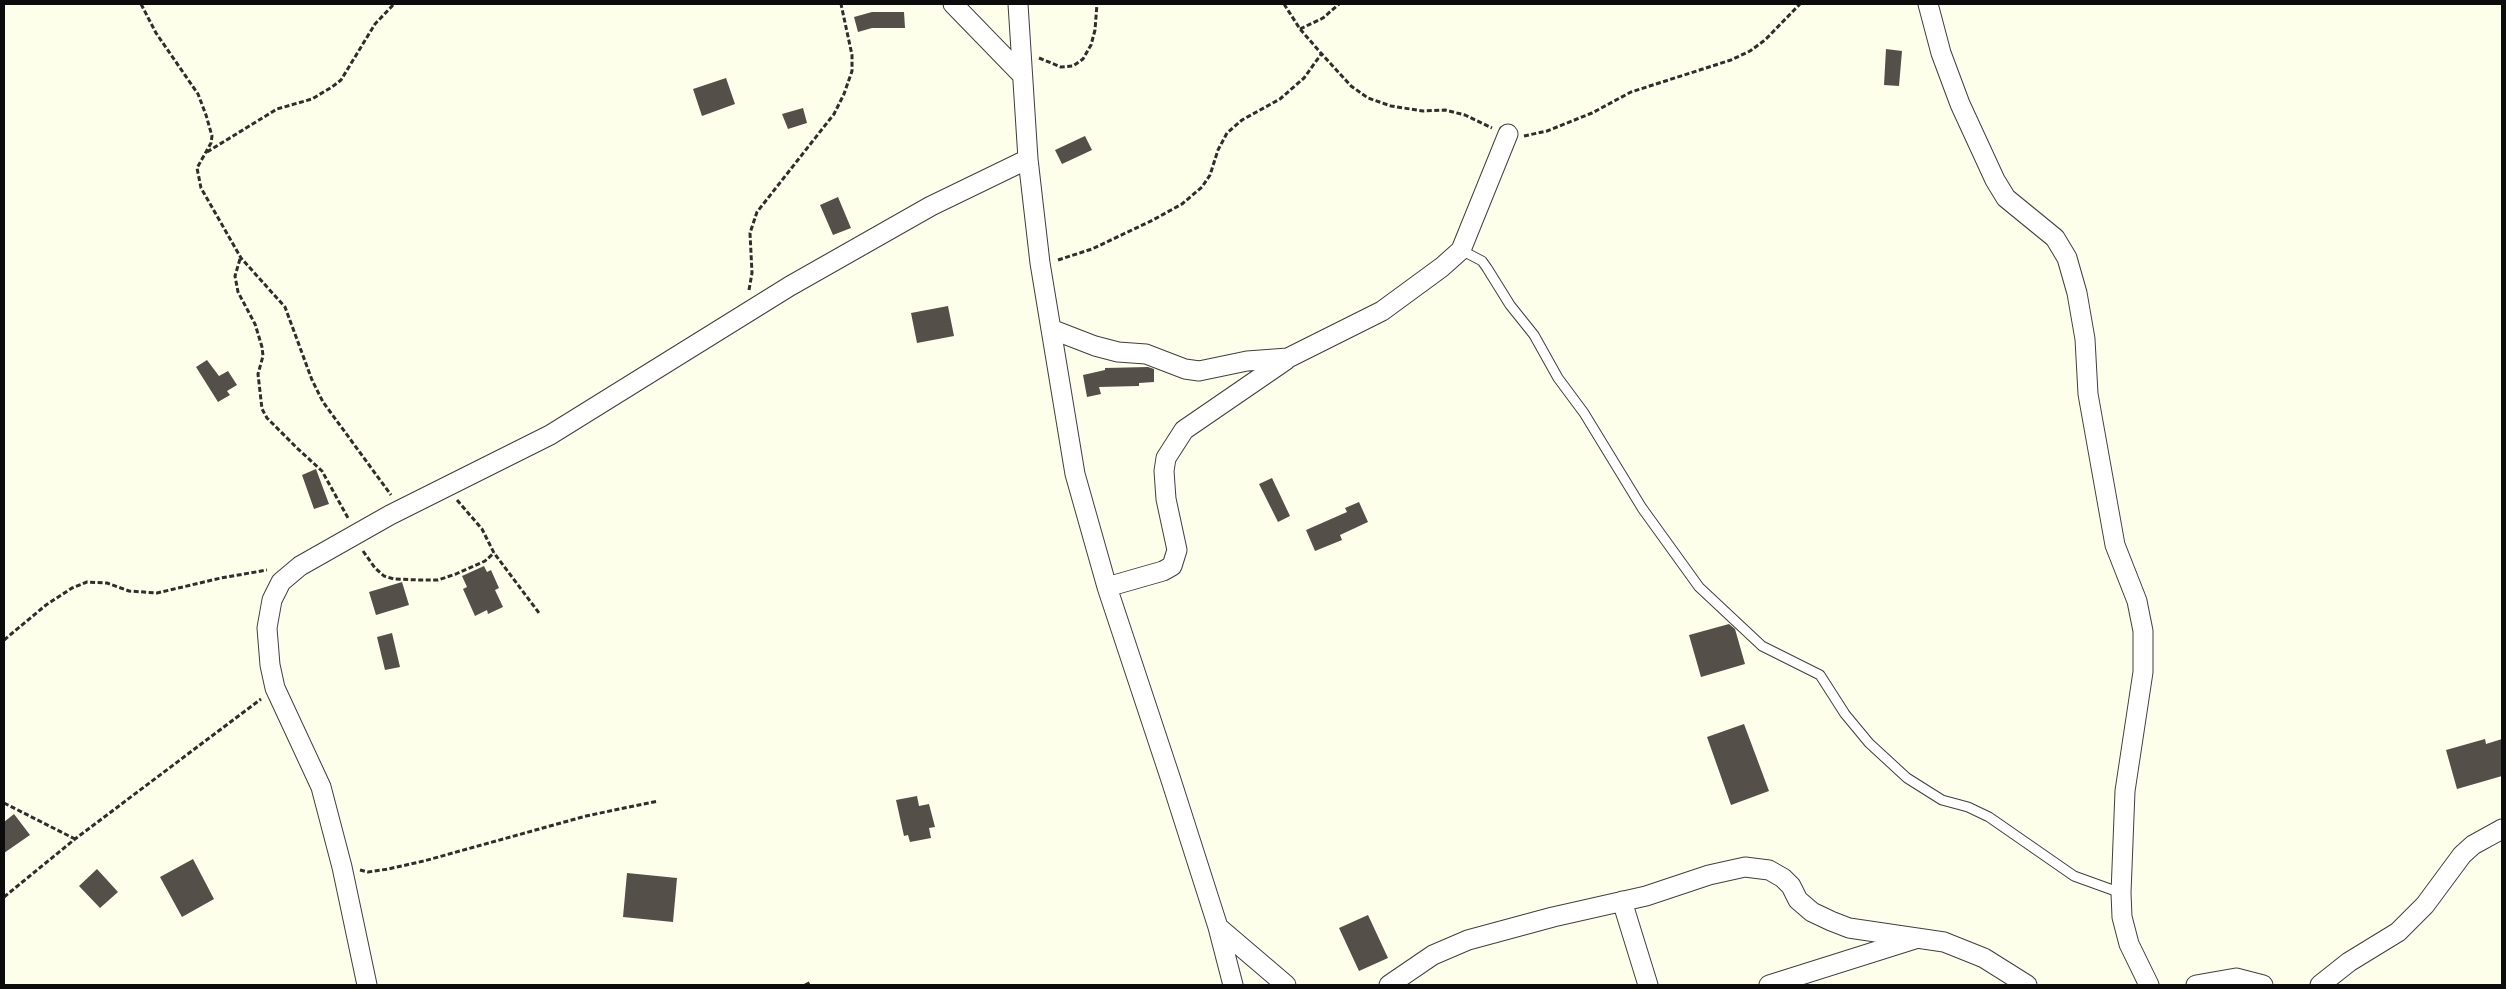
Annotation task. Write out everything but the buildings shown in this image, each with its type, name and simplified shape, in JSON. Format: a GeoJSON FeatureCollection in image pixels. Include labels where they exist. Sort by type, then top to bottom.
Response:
{"type":"FeatureCollection","features":[{"type":"Feature","properties":{"kind":"street"},"geometry":{"type":"LineString","coordinates":[[953,4],[1021,74]]}},
{"type":"Feature","properties":{"kind":"street"},"geometry":{"type":"LineString","coordinates":[[1018,4],[1021,74],[1028,159],[1040,263],[1075,474],[1107,587],[1218,927],[1233,985]]}},
{"type":"Feature","properties":{"kind":"street"},"geometry":{"type":"LineString","coordinates":[[1928,4],[1940,52],[1960,104],[1995,180],[2006,198],[2055,238],[2067,258],[2077,293],[2085,339],[2088,394],[2113,535],[2137,602],[2143,631],[2143,672],[2125,792],[2121,893],[2122,917],[2129,944],[2152,985]]}},
{"type":"Feature","properties":{"kind":"street"},"geometry":{"type":"LineString","coordinates":[[1107,587],[1163,571],[1172,566],[1177,550],[1166,498],[1164,471],[1166,458],[1184,430],[1288,358],[1382,311],[1461,250],[1508,134]]}},
{"type":"Feature","properties":{"kind":"street"},"geometry":{"type":"LineString","coordinates":[[367,985],[342,867],[321,787],[275,688],[270,665],[267,628],[272,600],[281,582],[300,566],[355,535],[550,435],[741,316],[931,206],[1028,159]]}},
{"type":"Feature","properties":{"kind":"street"},"geometry":{"type":"LineString","coordinates":[[1051,328],[1095,346],[1118,352],[1146,354],[1185,369],[1199,371],[1247,362],[1288,358]]}},
{"type":"Feature","properties":{"kind":"street"},"geometry":{"type":"LineString","coordinates":[[2320,985],[2349,962],[2398,932],[2425,905],[2467,850],[2484,837],[2502,830]]}},
{"type":"Feature","properties":{"kind":"street"},"geometry":{"type":"LineString","coordinates":[[1389,985],[1433,955],[1468,940],[1552,917],[1622,901],[1709,875],[1745,868],[1769,870],[1783,878],[1791,886],[1798,900],[1812,912],[1831,921],[1849,928],[1944,942],[1984,958],[2027,985]]}},
{"type":"Feature","properties":{"kind":"street"},"geometry":{"type":"LineString","coordinates":[[1622,901],[1648,985]]}},
{"type":"Feature","properties":{"kind":"street"},"geometry":{"type":"LineString","coordinates":[[1218,927],[1286,985]]}},
{"type":"Feature","properties":{"kind":"street"},"geometry":{"type":"LineString","coordinates":[[1768,985],[1920,938]]}},
{"type":"Feature","properties":{"kind":"street"},"geometry":{"type":"LineString","coordinates":[[2196,985],[2236,978],[2248,979],[2263,985]]}},
{"type":"Feature","properties":{"kind":"lane"},"geometry":{"type":"LineString","coordinates":[[1461,250],[1482,261],[1488,268],[1510,305],[1534,335],[1558,378],[1584,413],[1642,508],[1698,587],[1762,646],[1820,675],[1844,714],[1869,744],[1907,778],[1942,800],[1968,807],[1990,818],[2074,876],[2121,893]]}},
{"type":"Feature","properties":{"kind":"path"},"geometry":{"type":"LineString","coordinates":[[141,4],[156,33],[198,94],[212,136],[211,143],[196,168],[197,177],[241,258],[285,307],[312,380],[323,402],[390,495],[390,516]]}},
{"type":"Feature","properties":{"kind":"path"},"geometry":{"type":"LineString","coordinates":[[206,152],[277,109],[312,98],[341,80],[375,24],[394,4]]}},
{"type":"Feature","properties":{"kind":"path"},"geometry":{"type":"LineString","coordinates":[[741,316],[750,288],[752,273],[750,233],[758,212],[834,114],[844,94],[852,71],[852,55],[841,4]]}},
{"type":"Feature","properties":{"kind":"path"},"geometry":{"type":"LineString","coordinates":[[1019,42],[1048,63],[1060,67],[1073,66],[1083,59],[1091,45],[1095,30],[1096,4]]}},
{"type":"Feature","properties":{"kind":"path"},"geometry":{"type":"LineString","coordinates":[[1284,4],[1300,29],[1351,86],[1368,98],[1391,106],[1423,111],[1445,110],[1465,115],[1482,125],[1508,134],[1531,135],[1547,131],[1592,113],[1631,92],[1731,60],[1750,51],[1765,40],[1800,4]]}},
{"type":"Feature","properties":{"kind":"path"},"geometry":{"type":"LineString","coordinates":[[1300,29],[1323,18],[1339,4]]}},
{"type":"Feature","properties":{"kind":"path"},"geometry":{"type":"LineString","coordinates":[[1040,263],[1064,259],[1092,248],[1182,204],[1202,187],[1210,174],[1218,150],[1227,133],[1242,120],[1286,94],[1304,78],[1322,53]]}},
{"type":"Feature","properties":{"kind":"path"},"geometry":{"type":"LineString","coordinates":[[241,258],[235,276],[238,292],[256,324],[262,347],[263,356],[258,374],[262,408],[267,418],[322,471],[344,509],[355,535],[375,568],[384,576],[394,579],[438,580],[474,566],[494,552]]}},
{"type":"Feature","properties":{"kind":"path"},"geometry":{"type":"LineString","coordinates":[[441,490],[453,496],[470,515],[488,539],[494,552],[539,612]]}},
{"type":"Feature","properties":{"kind":"path"},"geometry":{"type":"LineString","coordinates":[[4,640],[46,605],[72,588],[87,582],[107,583],[129,591],[157,593],[221,578],[300,566]]}},
{"type":"Feature","properties":{"kind":"path"},"geometry":{"type":"LineString","coordinates":[[4,897],[75,839],[275,688]]}},
{"type":"Feature","properties":{"kind":"path"},"geometry":{"type":"LineString","coordinates":[[342,867],[368,872],[397,867],[586,816],[658,801]]}},
{"type":"Feature","properties":{"kind":"path"},"geometry":{"type":"LineString","coordinates":[[4,803],[75,839]]}},
{"type":"Feature","properties":{"kind":"path"},"geometry":{"type":"LineString","coordinates":[[805,985],[811,982]]}}]}
